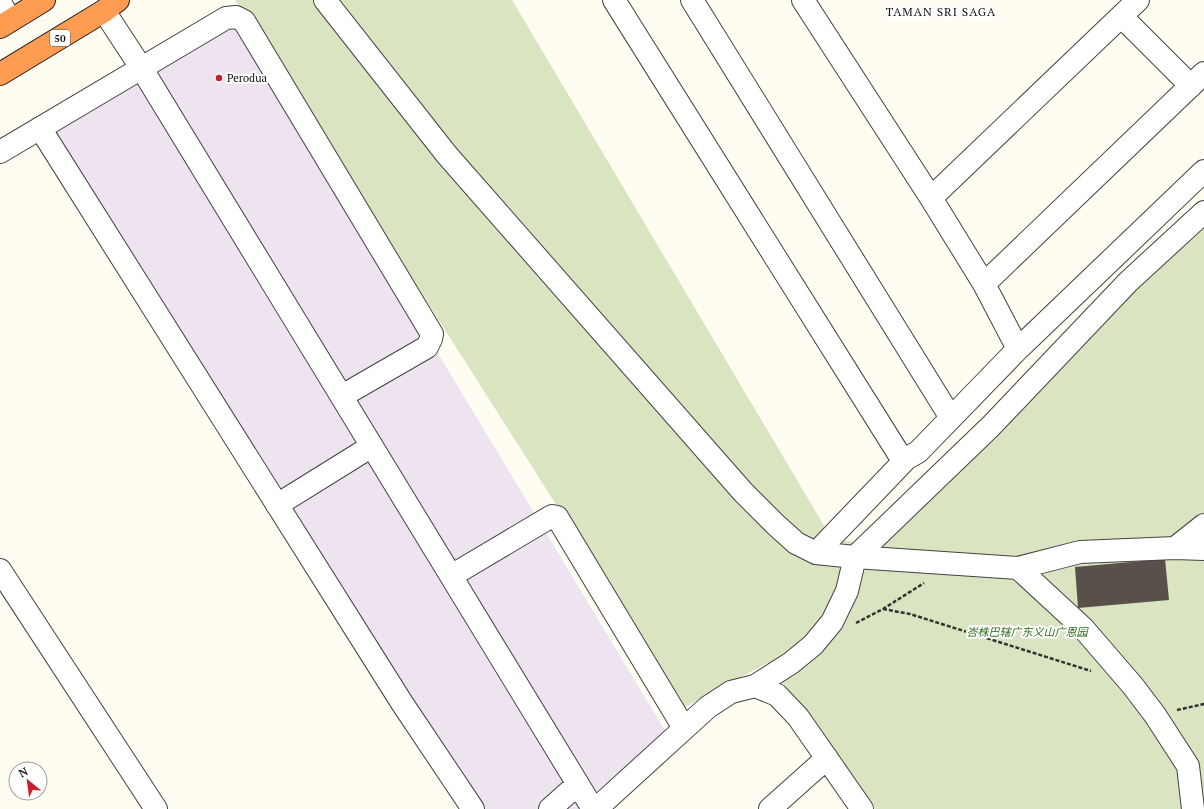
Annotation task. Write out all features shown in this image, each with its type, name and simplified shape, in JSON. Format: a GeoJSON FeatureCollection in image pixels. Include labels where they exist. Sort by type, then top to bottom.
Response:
{"type":"FeatureCollection","features":[{"type":"Feature","properties":{"kind":"highway"},"geometry":{"type":"LineString","coordinates":[[3,16],[44,0]]}},
{"type":"Feature","properties":{"kind":"highway","name":"50"},"geometry":{"type":"LineString","coordinates":[[0,74],[111,6]]}},
{"type":"Feature","properties":{"kind":"street"},"geometry":{"type":"LineString","coordinates":[[325,0],[447,155],[743,492],[796,543],[816,553],[855,558],[1018,568],[1080,552],[1175,548],[1204,549]]}},
{"type":"Feature","properties":{"kind":"street"},"geometry":{"type":"LineString","coordinates":[[614,0],[900,456],[907,458]]}},
{"type":"Feature","properties":{"kind":"street"},"geometry":{"type":"LineString","coordinates":[[692,0],[951,418]]}},
{"type":"Feature","properties":{"kind":"street"},"geometry":{"type":"LineString","coordinates":[[931,198],[1122,17],[1138,0]]}},
{"type":"Feature","properties":{"kind":"street"},"geometry":{"type":"LineString","coordinates":[[810,3],[984,284],[1018,349]]}},
{"type":"Feature","properties":{"kind":"street"},"geometry":{"type":"LineString","coordinates":[[111,6],[142,69],[594,809],[708,707],[731,692],[755,686],[791,663],[813,645],[832,622],[847,592],[855,558],[991,426],[1128,282],[1204,212]]}},
{"type":"Feature","properties":{"kind":"street"},"geometry":{"type":"LineString","coordinates":[[0,152],[226,18],[236,16],[244,22],[432,334],[427,347],[342,396]]}},
{"type":"Feature","properties":{"kind":"street"},"geometry":{"type":"LineString","coordinates":[[984,284],[1198,79],[1122,17]]}},
{"type":"Feature","properties":{"kind":"street"},"geometry":{"type":"LineString","coordinates":[[40,128],[402,703],[472,809]]}},
{"type":"Feature","properties":{"kind":"street"},"geometry":{"type":"LineString","coordinates":[[816,553],[907,458],[918,452],[1018,349],[1204,171]]}},
{"type":"Feature","properties":{"kind":"street"},"geometry":{"type":"LineString","coordinates":[[277,505],[372,446]]}},
{"type":"Feature","properties":{"kind":"street"},"geometry":{"type":"LineString","coordinates":[[451,576],[552,516],[557,517],[684,728]]}},
{"type":"Feature","properties":{"kind":"street"},"geometry":{"type":"LineString","coordinates":[[1175,548],[1204,525]]}},
{"type":"Feature","properties":{"kind":"street"},"geometry":{"type":"LineString","coordinates":[[1018,568],[1083,628],[1155,714],[1188,766],[1192,809]]}},
{"type":"Feature","properties":{"kind":"street"},"geometry":{"type":"LineString","coordinates":[[0,570],[156,809]]}},
{"type":"Feature","properties":{"kind":"street"},"geometry":{"type":"LineString","coordinates":[[755,686],[776,695],[798,717],[862,809]]}},
{"type":"Feature","properties":{"kind":"street"},"geometry":{"type":"LineString","coordinates":[[770,809],[827,758]]}},
{"type":"Feature","properties":{"kind":"street"},"geometry":{"type":"LineString","coordinates":[[550,809],[578,784]]}},
{"type":"Feature","properties":{"kind":"path"},"geometry":{"type":"LineString","coordinates":[[855,624],[883,609],[956,564]]}},
{"type":"Feature","properties":{"kind":"path"},"geometry":{"type":"LineString","coordinates":[[883,609],[910,614],[1094,672]]}},
{"type":"Feature","properties":{"kind":"path"},"geometry":{"type":"LineString","coordinates":[[1155,714],[1204,704]]}},
{"type":"Feature","properties":{"kind":"shaded area"},"geometry":{"type":"Polygon","coordinates":[[[218,15],[240,24],[667,734],[588,809],[469,809],[31,125],[218,15]]]}},
{"type":"Feature","properties":{"kind":"green space","name":"峇株巴辖广东义山广恩园"},"geometry":{"type":"Polygon","coordinates":[[[235,0],[512,0],[832,539],[865,543],[1204,213],[1204,809],[875,809],[767,663],[685,707],[235,0]]]}},
{"type":"Feature","properties":{"kind":"building"},"geometry":{"type":"Polygon","coordinates":[[[1165,559],[1169,600],[1078,608],[1075,567],[1165,559]]]}},
{"type":"Feature","properties":{"kind":"place","name":"Perodua"},"geometry":{"type":"Point","coordinates":[219,78]}},
{"type":"Feature","properties":{"kind":"district","name":"TAMAN SRI SAGA"},"geometry":{"type":"Point","coordinates":[941,12]}}]}
